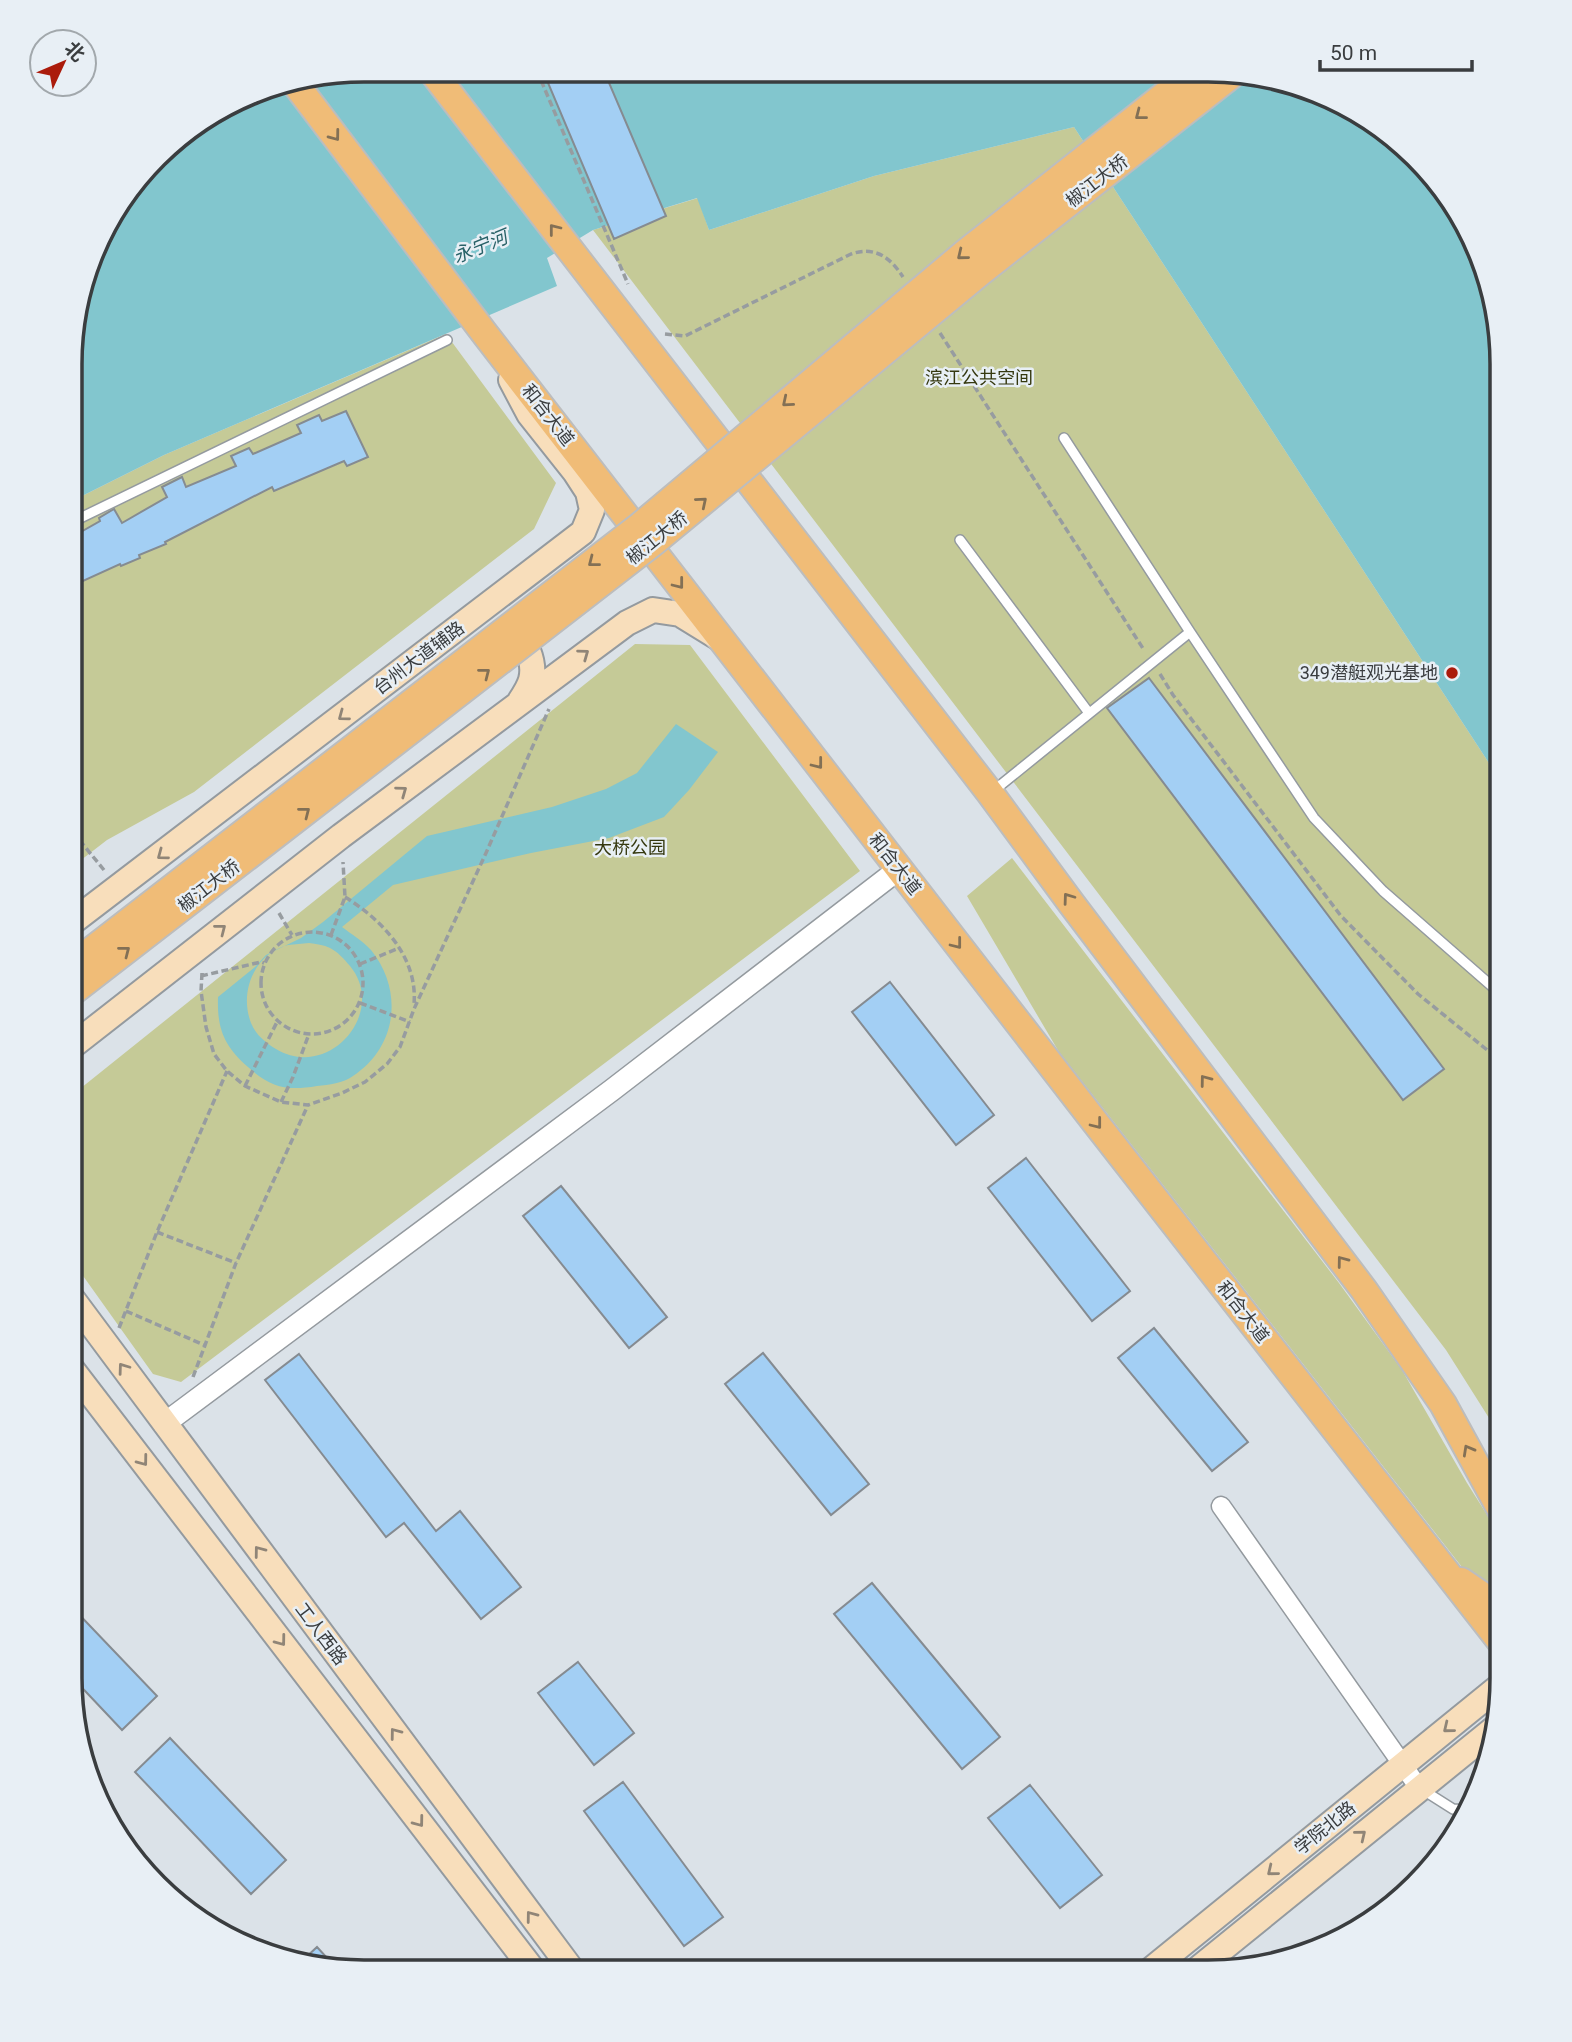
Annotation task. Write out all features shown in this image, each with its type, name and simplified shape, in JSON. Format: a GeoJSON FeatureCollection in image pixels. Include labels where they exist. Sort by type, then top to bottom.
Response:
{"type":"FeatureCollection","features":[{"type":"Feature","properties":{"kind":"main road"},"geometry":{"type":"LineString","coordinates":[[440,82],[990,793],[1364,1290],[1443,1404],[1490,1488]]}},
{"type":"Feature","properties":{"kind":"main road","name":"椒江大桥"},"geometry":{"type":"LineString","coordinates":[[82,957],[641,525],[965,253],[1181,82]]}},
{"type":"Feature","properties":{"kind":"main road","name":"椒江大桥"},"geometry":{"type":"LineString","coordinates":[[82,984],[654,542],[982,271],[1221,83]]}},
{"type":"Feature","properties":{"kind":"main road","name":"和合大道"},"geometry":{"type":"LineString","coordinates":[[300,90],[502,356],[1490,1628]]}},
{"type":"Feature","properties":{"kind":"main road","name":"台州大道辅路"},"geometry":{"type":"LineString","coordinates":[[82,915],[583,532],[592,510],[588,492],[529,414],[485,334]]}},
{"type":"Feature","properties":{"kind":"main road"},"geometry":{"type":"LineString","coordinates":[[82,1038],[341,836],[627,623],[653,610],[680,614],[723,640]]}},
{"type":"Feature","properties":{"kind":"main road"},"geometry":{"type":"LineString","coordinates":[[463,624],[489,616],[505,621],[521,635],[531,662],[531,680],[518,705]]}},
{"type":"Feature","properties":{"kind":"main road","name":"工人西路"},"geometry":{"type":"LineString","coordinates":[[82,1312],[565,1960]]}},
{"type":"Feature","properties":{"kind":"main road","name":"工人西路"},"geometry":{"type":"LineString","coordinates":[[82,1382],[525,1960]]}},
{"type":"Feature","properties":{"kind":"main road"},"geometry":{"type":"LineString","coordinates":[[1445,1570],[1483,1596],[1490,1598]]}},
{"type":"Feature","properties":{"kind":"main road","name":"学院北路"},"geometry":{"type":"LineString","coordinates":[[1163,1960],[1489,1695]]}},
{"type":"Feature","properties":{"kind":"main road","name":"学院北路"},"geometry":{"type":"LineString","coordinates":[[1209,1960],[1483,1737]]}},
{"type":"Feature","properties":{"kind":"street"},"geometry":{"type":"LineString","coordinates":[[164,1424],[612,1090],[899,869]]}},
{"type":"Feature","properties":{"kind":"street"},"geometry":{"type":"LineString","coordinates":[[1221,1506],[1419,1788]]}},
{"type":"Feature","properties":{"kind":"lane"},"geometry":{"type":"LineString","coordinates":[[82,517],[447,340]]}},
{"type":"Feature","properties":{"kind":"lane"},"geometry":{"type":"LineString","coordinates":[[1064,438],[1314,818],[1383,891],[1490,985]]}},
{"type":"Feature","properties":{"kind":"lane"},"geometry":{"type":"LineString","coordinates":[[960,540],[1089,713]]}},
{"type":"Feature","properties":{"kind":"lane"},"geometry":{"type":"LineString","coordinates":[[990,793],[1190,632]]}},
{"type":"Feature","properties":{"kind":"lane"},"geometry":{"type":"LineString","coordinates":[[1419,1788],[1457,1809]]}},
{"type":"Feature","properties":{"kind":"path"},"geometry":{"type":"LineString","coordinates":[[542,82],[628,285]]}},
{"type":"Feature","properties":{"kind":"path"},"geometry":{"type":"LineString","coordinates":[[664,334],[685,336],[862,250],[876,252],[894,263],[908,284]]}},
{"type":"Feature","properties":{"kind":"path"},"geometry":{"type":"LineString","coordinates":[[936,326],[1173,695],[1341,916],[1418,994],[1490,1052]]}},
{"type":"Feature","properties":{"kind":"path"},"geometry":{"type":"LineString","coordinates":[[205,965],[201,976],[206,1027],[214,1054],[227,1071],[245,1086],[281,1102],[307,1105],[365,1082],[387,1063],[400,1047],[414,1009],[553,701]]}},
{"type":"Feature","properties":{"kind":"path"},"geometry":{"type":"LineString","coordinates":[[331,935],[345,897],[341,836]]}},
{"type":"Feature","properties":{"kind":"path"},"geometry":{"type":"LineString","coordinates":[[82,843],[118,888]]}},
{"type":"Feature","properties":{"kind":"path"},"geometry":{"type":"LineString","coordinates":[[345,897],[378,921],[410,966],[416,988],[414,1009]]}},
{"type":"Feature","properties":{"kind":"path"},"geometry":{"type":"LineString","coordinates":[[307,931],[331,935],[349,947],[362,963],[361,1004],[338,1027],[309,1036],[294,1031],[277,1021],[263,998],[261,983],[264,963],[280,943],[292,935],[307,931]]}},
{"type":"Feature","properties":{"kind":"path"},"geometry":{"type":"LineString","coordinates":[[362,963],[396,949]]}},
{"type":"Feature","properties":{"kind":"path"},"geometry":{"type":"LineString","coordinates":[[201,976],[264,963]]}},
{"type":"Feature","properties":{"kind":"path"},"geometry":{"type":"LineString","coordinates":[[361,1004],[410,1022]]}},
{"type":"Feature","properties":{"kind":"path"},"geometry":{"type":"LineString","coordinates":[[245,1086],[277,1021]]}},
{"type":"Feature","properties":{"kind":"path"},"geometry":{"type":"LineString","coordinates":[[281,1102],[309,1036]]}},
{"type":"Feature","properties":{"kind":"path"},"geometry":{"type":"LineString","coordinates":[[110,1351],[157,1232],[227,1071]]}},
{"type":"Feature","properties":{"kind":"path"},"geometry":{"type":"LineString","coordinates":[[192,1379],[236,1263],[307,1105]]}},
{"type":"Feature","properties":{"kind":"path"},"geometry":{"type":"LineString","coordinates":[[157,1232],[236,1263]]}},
{"type":"Feature","properties":{"kind":"path"},"geometry":{"type":"LineString","coordinates":[[126,1311],[205,1345]]}},
{"type":"Feature","properties":{"kind":"green space","name":"滨江公共空间"},"geometry":{"type":"Polygon","coordinates":[[[1074,127],[1490,765],[1490,1420],[1446,1350],[593,230],[698,198],[709,230],[874,176],[1074,127]]]}},
{"type":"Feature","properties":{"kind":"green space"},"geometry":{"type":"Polygon","coordinates":[[[446,334],[556,483],[534,529],[194,792],[107,840],[82,859],[82,496],[164,455],[446,334]]]}},
{"type":"Feature","properties":{"kind":"green space","name":"大桥公园"},"geometry":{"type":"Polygon","coordinates":[[[635,644],[690,645],[860,871],[181,1382],[153,1374],[82,1274],[82,1087],[635,644]]]}},
{"type":"Feature","properties":{"kind":"green space"},"geometry":{"type":"Polygon","coordinates":[[[1012,858],[1339,1283],[1402,1370],[1490,1520],[1490,1586],[1476,1585],[1059,1052],[967,896],[1012,858]]]}},
{"type":"Feature","properties":{"kind":"water","name":"永宁河"},"geometry":{"type":"Polygon","coordinates":[[[364,82],[1208,82],[1281,92],[1333,111],[1380,140],[1394,152],[1432,192],[1461,239],[1475,273],[1487,327],[1490,364],[1490,765],[1074,127],[874,176],[709,230],[697,198],[593,230],[547,258],[557,286],[164,455],[82,496],[83,345],[97,273],[111,239],[140,192],[178,152],[223,120],[273,97],[327,85],[364,82]]]}},
{"type":"Feature","properties":{"kind":"water"},"geometry":{"type":"Polygon","coordinates":[[[676,724],[718,752],[664,817],[609,838],[393,885],[342,927],[371,950],[382,966],[391,1000],[391,1018],[379,1050],[368,1064],[353,1076],[326,1085],[288,1088],[264,1080],[233,1052],[221,1028],[218,997],[274,951],[258,965],[248,987],[248,1011],[258,1035],[276,1049],[296,1057],[315,1056],[333,1049],[347,1037],[357,1021],[362,1003],[360,984],[350,966],[336,952],[323,945],[309,943],[281,948],[323,922],[427,836],[552,807],[606,789],[637,773],[676,724]]]}},
{"type":"Feature","properties":{"kind":"building"},"geometry":{"type":"Polygon","coordinates":[[[548,82],[609,82],[666,216],[614,239],[548,82]]]}},
{"type":"Feature","properties":{"kind":"building"},"geometry":{"type":"Polygon","coordinates":[[[346,411],[368,457],[347,466],[344,461],[274,491],[272,487],[165,542],[166,544],[139,555],[140,558],[82,581],[82,531],[100,521],[99,518],[114,509],[122,523],[167,497],[162,487],[182,477],[186,487],[236,466],[231,456],[249,448],[253,454],[301,433],[297,425],[319,415],[322,421],[346,411]]]}},
{"type":"Feature","properties":{"kind":"building"},"geometry":{"type":"Polygon","coordinates":[[[1149,678],[1444,1069],[1403,1100],[1107,708],[1149,678]]]}},
{"type":"Feature","properties":{"kind":"building"},"geometry":{"type":"Polygon","coordinates":[[[890,982],[994,1115],[956,1145],[852,1012],[890,982]]]}},
{"type":"Feature","properties":{"kind":"building"},"geometry":{"type":"Polygon","coordinates":[[[1026,1158],[1130,1291],[1092,1321],[988,1188],[1026,1158]]]}},
{"type":"Feature","properties":{"kind":"building"},"geometry":{"type":"Polygon","coordinates":[[[561,1186],[667,1317],[629,1348],[523,1216],[561,1186]]]}},
{"type":"Feature","properties":{"kind":"building"},"geometry":{"type":"Polygon","coordinates":[[[1154,1328],[1248,1442],[1212,1471],[1118,1358],[1154,1328]]]}},
{"type":"Feature","properties":{"kind":"building"},"geometry":{"type":"Polygon","coordinates":[[[763,1353],[869,1484],[831,1515],[725,1384],[763,1353]]]}},
{"type":"Feature","properties":{"kind":"building"},"geometry":{"type":"Polygon","coordinates":[[[299,1354],[436,1531],[460,1511],[521,1587],[481,1619],[404,1523],[386,1537],[265,1380],[299,1354]]]}},
{"type":"Feature","properties":{"kind":"building"},"geometry":{"type":"Polygon","coordinates":[[[872,1583],[1000,1737],[962,1769],[834,1614],[872,1583]]]}},
{"type":"Feature","properties":{"kind":"building"},"geometry":{"type":"Polygon","coordinates":[[[82,1618],[157,1696],[122,1730],[83,1688],[82,1618]]]}},
{"type":"Feature","properties":{"kind":"building"},"geometry":{"type":"Polygon","coordinates":[[[578,1662],[634,1733],[594,1765],[538,1693],[578,1662]]]}},
{"type":"Feature","properties":{"kind":"building"},"geometry":{"type":"Polygon","coordinates":[[[170,1738],[286,1860],[251,1894],[135,1772],[170,1738]]]}},
{"type":"Feature","properties":{"kind":"building"},"geometry":{"type":"Polygon","coordinates":[[[623,1782],[723,1917],[684,1946],[584,1811],[623,1782]]]}},
{"type":"Feature","properties":{"kind":"building"},"geometry":{"type":"Polygon","coordinates":[[[1030,1785],[1102,1875],[1060,1908],[988,1818],[1030,1785]]]}},
{"type":"Feature","properties":{"kind":"building"},"geometry":{"type":"Polygon","coordinates":[[[317,1947],[326,1957],[309,1954],[317,1947]]]}},
{"type":"Feature","properties":{"kind":"place","name":"349潜艇观光基地"},"geometry":{"type":"Point","coordinates":[1452,673]}}]}
